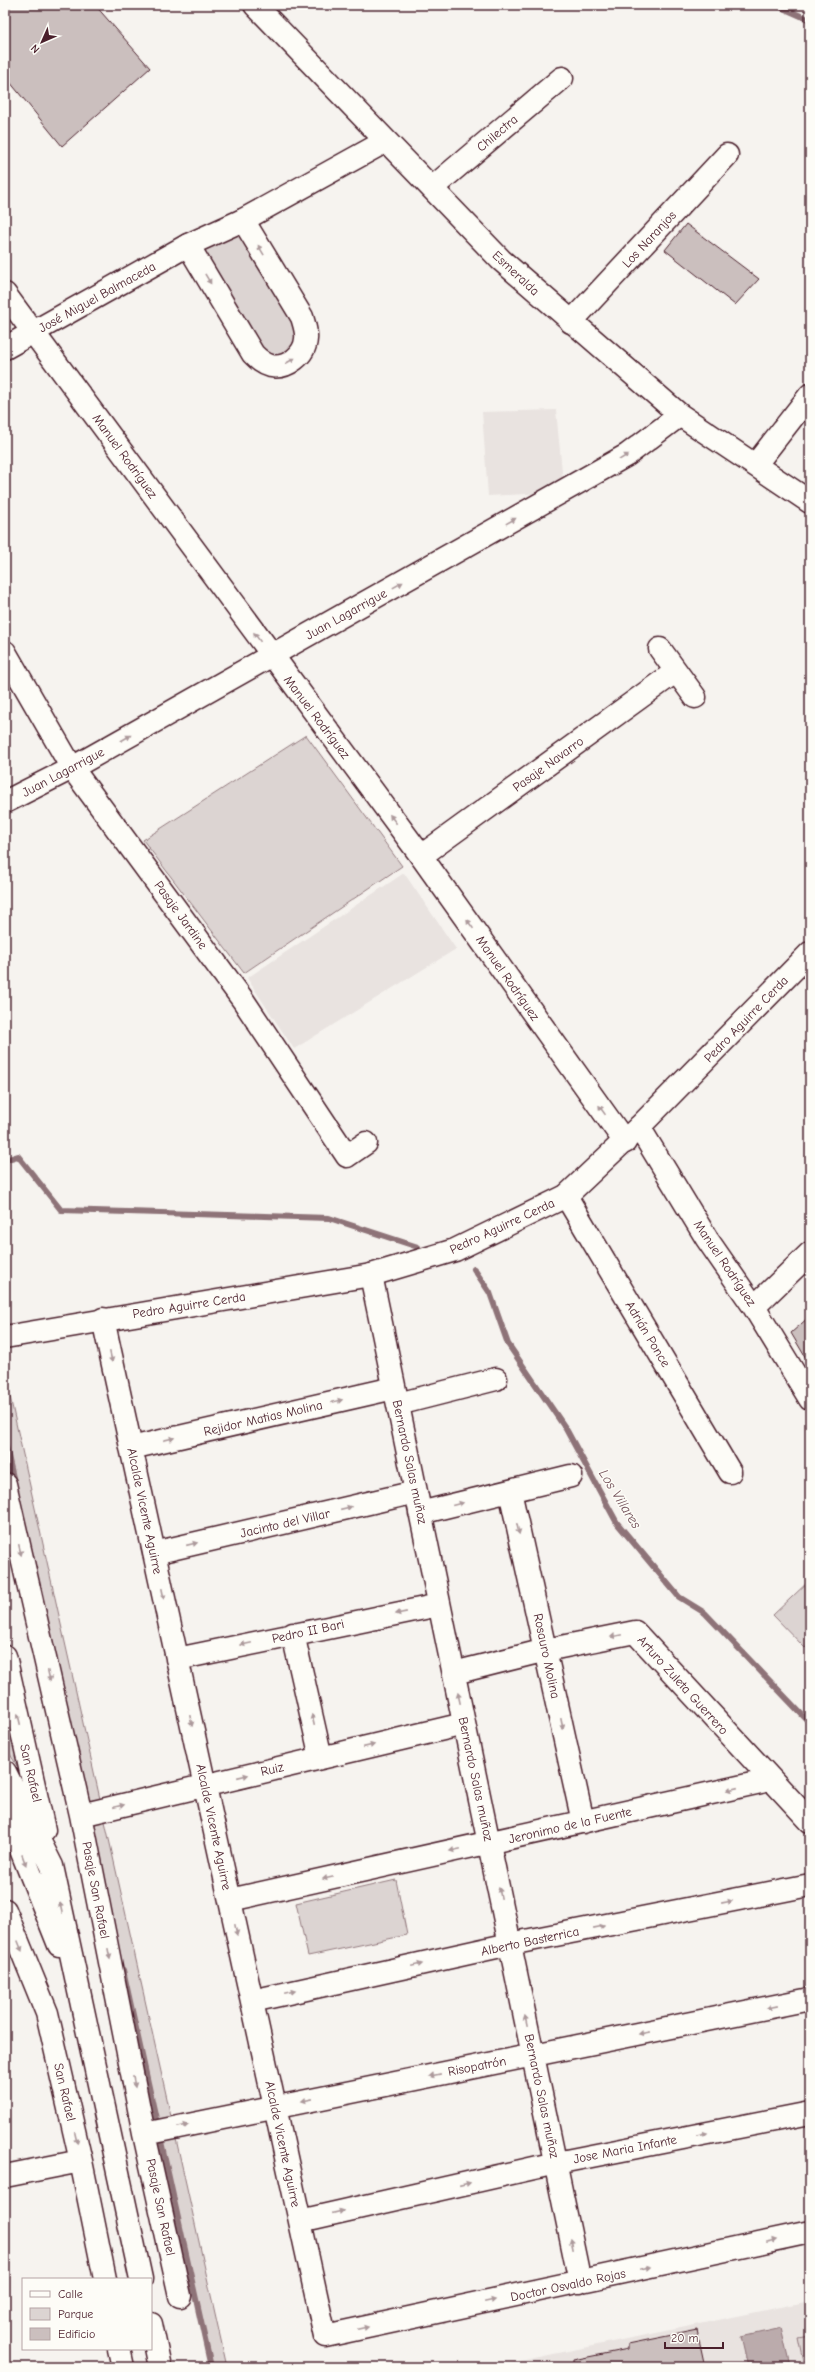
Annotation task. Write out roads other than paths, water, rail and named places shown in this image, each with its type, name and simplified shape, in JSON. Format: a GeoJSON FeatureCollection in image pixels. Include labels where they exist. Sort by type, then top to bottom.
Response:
{"type":"FeatureCollection","features":[{"type":"Feature","properties":{"kind":"street","name":"Esmeralda"},"geometry":{"type":"LineString","coordinates":[[255,5],[501,260],[680,415],[756,464],[810,502]]}},
{"type":"Feature","properties":{"kind":"street","name":"Chilectra"},"geometry":{"type":"LineString","coordinates":[[432,188],[562,78]]}},
{"type":"Feature","properties":{"kind":"street","name":"José Miguel Balmaceda"},"geometry":{"type":"LineString","coordinates":[[5,348],[188,245],[243,220],[386,141]]}},
{"type":"Feature","properties":{"kind":"street","name":"Los Naranjos"},"geometry":{"type":"LineString","coordinates":[[571,322],[727,155]]}},
{"type":"Feature","properties":{"kind":"street"},"geometry":{"type":"LineString","coordinates":[[188,245],[253,354],[262,362],[272,366],[288,363],[302,353],[305,346],[305,328],[302,317],[243,220]]}},
{"type":"Feature","properties":{"kind":"street","name":"Manuel Rodríguez"},"geometry":{"type":"LineString","coordinates":[[5,294],[270,655],[632,1135],[754,1307],[810,1399]]}},
{"type":"Feature","properties":{"kind":"street"},"geometry":{"type":"LineString","coordinates":[[756,464],[810,395]]}},
{"type":"Feature","properties":{"kind":"street","name":"Juan Lagarrigue"},"geometry":{"type":"LineString","coordinates":[[5,802],[72,768],[627,455],[680,415]]}},
{"type":"Feature","properties":{"kind":"street"},"geometry":{"type":"LineString","coordinates":[[660,649],[675,672],[695,697]]}},
{"type":"Feature","properties":{"kind":"street","name":"Pasaje Jardine"},"geometry":{"type":"LineString","coordinates":[[5,652],[72,768],[244,1000],[347,1156],[366,1143]]}},
{"type":"Feature","properties":{"kind":"street","name":"Pasaje Navarro"},"geometry":{"type":"LineString","coordinates":[[421,856],[675,672]]}},
{"type":"Feature","properties":{"kind":"street","name":"Pedro Aguirre Cerda"},"geometry":{"type":"LineString","coordinates":[[5,1337],[103,1319],[371,1275],[455,1250],[566,1196],[632,1135],[810,954]]}},
{"type":"Feature","properties":{"kind":"street","name":"Adrián Ponce"},"geometry":{"type":"LineString","coordinates":[[566,1196],[730,1472]]}},
{"type":"Feature","properties":{"kind":"street"},"geometry":{"type":"LineString","coordinates":[[754,1307],[810,1253]]}},
{"type":"Feature","properties":{"kind":"street","name":"Bernardo Salas muñoz"},"geometry":{"type":"LineString","coordinates":[[371,1275],[580,2282]]}},
{"type":"Feature","properties":{"kind":"street","name":"Alcalde Vicente Aguirre"},"geometry":{"type":"LineString","coordinates":[[103,1319],[325,2336]]}},
{"type":"Feature","properties":{"kind":"street","name":"Rejidor Matias Molina"},"geometry":{"type":"LineString","coordinates":[[131,1448],[396,1396],[496,1379]]}},
{"type":"Feature","properties":{"kind":"street","name":"Jacinto del Villar"},"geometry":{"type":"LineString","coordinates":[[154,1553],[418,1503],[510,1491],[571,1476]]}},
{"type":"Feature","properties":{"kind":"street","name":"Pasaje San Rafael"},"geometry":{"type":"LineString","coordinates":[[5,1484],[81,1815],[144,2134],[180,2296]]}},
{"type":"Feature","properties":{"kind":"street","name":"Rosauro Molina"},"geometry":{"type":"LineString","coordinates":[[510,1491],[583,1822]]}},
{"type":"Feature","properties":{"kind":"street","name":"Pedro II Bari"},"geometry":{"type":"LineString","coordinates":[[177,1659],[439,1605]]}},
{"type":"Feature","properties":{"kind":"street","name":"Arturo Zuleta Guerrero"},"geometry":{"type":"LineString","coordinates":[[454,1673],[546,1650],[635,1632],[770,1780],[810,1820]]}},
{"type":"Feature","properties":{"kind":"street"},"geometry":{"type":"LineString","coordinates":[[293,1634],[322,1758]]}},
{"type":"Feature","properties":{"kind":"street","name":"San Rafael"},"geometry":{"type":"LineString","coordinates":[[5,1656],[52,1866]]}},
{"type":"Feature","properties":{"kind":"street","name":"Ruiz"},"geometry":{"type":"LineString","coordinates":[[81,1815],[464,1724]]}},
{"type":"Feature","properties":{"kind":"street"},"geometry":{"type":"LineString","coordinates":[[5,1772],[52,1866],[141,2278]]}},
{"type":"Feature","properties":{"kind":"street","name":"Jeronimo de la Fuente"},"geometry":{"type":"LineString","coordinates":[[230,1900],[770,1780]]}},
{"type":"Feature","properties":{"kind":"street"},"geometry":{"type":"LineString","coordinates":[[5,1810],[82,2001]]}},
{"type":"Feature","properties":{"kind":"street","name":"Alberto Basterrica"},"geometry":{"type":"LineString","coordinates":[[252,2001],[510,1944],[810,1885]]}},
{"type":"Feature","properties":{"kind":"street","name":"San Rafael"},"geometry":{"type":"LineString","coordinates":[[5,1910],[47,2013],[82,2161],[105,2278]]}},
{"type":"Feature","properties":{"kind":"street","name":"Risopatrón"},"geometry":{"type":"LineString","coordinates":[[144,2134],[810,1999]]}},
{"type":"Feature","properties":{"kind":"street","name":"Jose Maria Infante"},"geometry":{"type":"LineString","coordinates":[[300,2221],[556,2163],[810,2113]]}},
{"type":"Feature","properties":{"kind":"street"},"geometry":{"type":"LineString","coordinates":[[5,2176],[82,2161]]}},
{"type":"Feature","properties":{"kind":"street","name":"Doctor Osvaldo Rojas"},"geometry":{"type":"LineString","coordinates":[[325,2336],[810,2232]]}},
{"type":"Feature","properties":{"kind":"street"},"geometry":{"type":"LineString","coordinates":[[152,2329],[160,2367]]}},
{"type":"Feature","properties":{"kind":"street"},"geometry":{"type":"LineString","coordinates":[[119,2350],[123,2367]]}},
{"type":"Feature","properties":{"kind":"waterway"},"geometry":{"type":"LineString","coordinates":[[776,5],[810,20]]}},
{"type":"Feature","properties":{"kind":"waterway"},"geometry":{"type":"LineString","coordinates":[[5,1160],[18,1156],[61,1210],[329,1218],[418,1247]]}},
{"type":"Feature","properties":{"kind":"waterway","name":"Los Villares"},"geometry":{"type":"LineString","coordinates":[[474,1269],[490,1293],[508,1344],[566,1429],[617,1523],[679,1597],[705,1613],[810,1723]]}},
{"type":"Feature","properties":{"kind":"waterway"},"geometry":{"type":"LineString","coordinates":[[5,1443],[14,1482]]}},
{"type":"Feature","properties":{"kind":"waterway"},"geometry":{"type":"LineString","coordinates":[[123,1970],[211,2367]]}}]}
